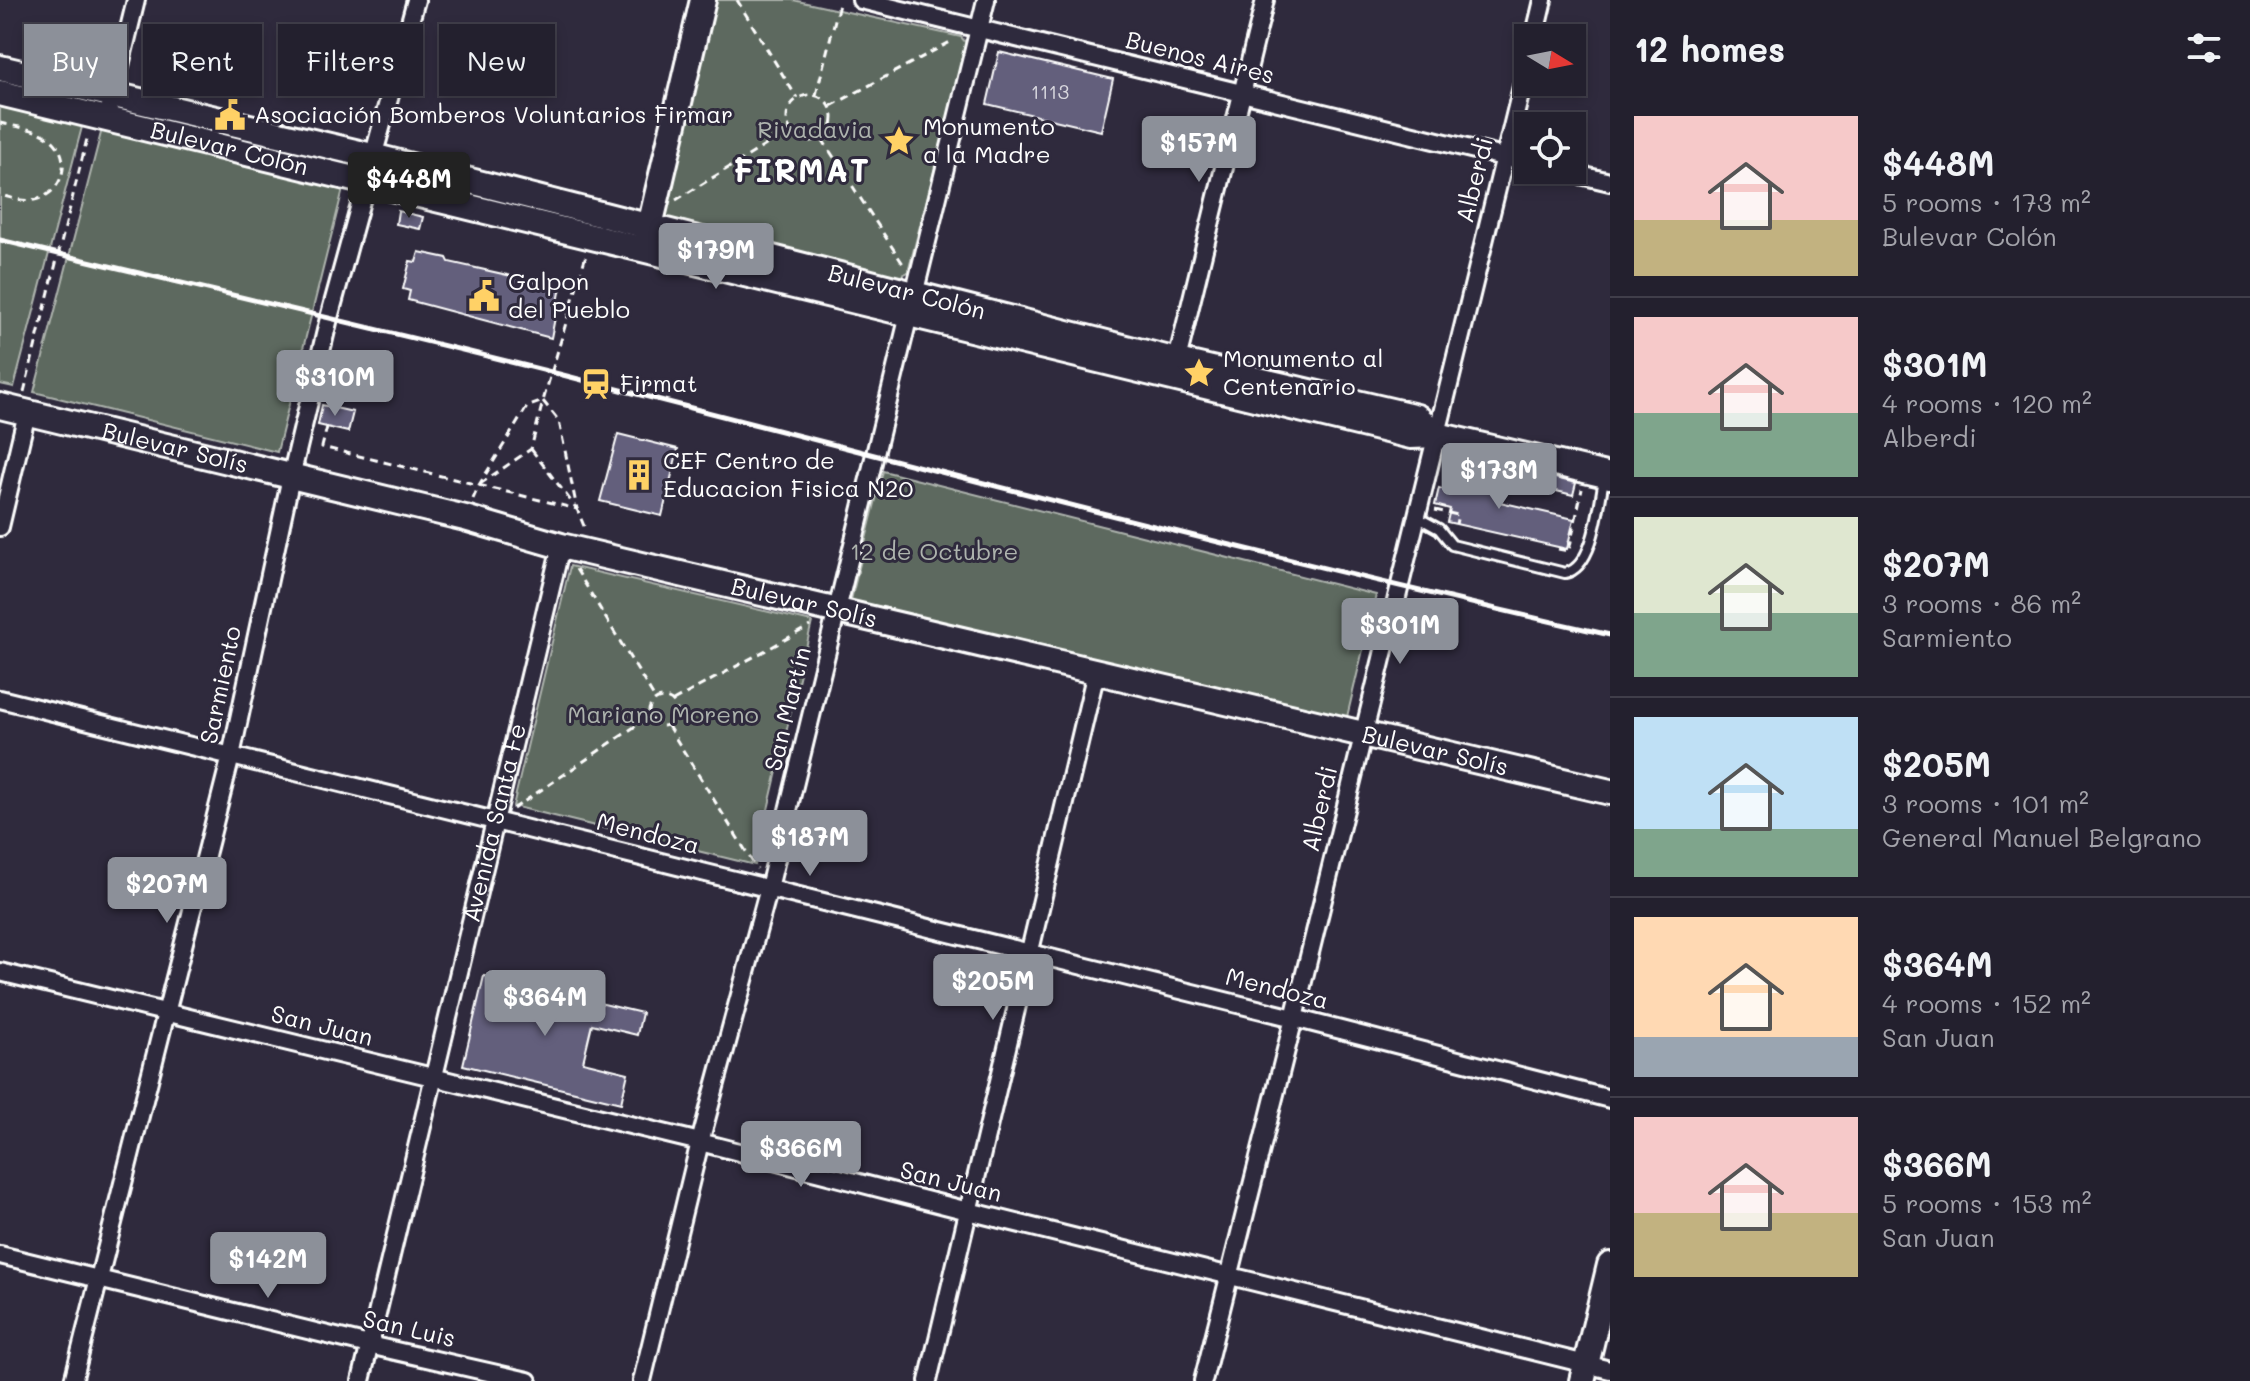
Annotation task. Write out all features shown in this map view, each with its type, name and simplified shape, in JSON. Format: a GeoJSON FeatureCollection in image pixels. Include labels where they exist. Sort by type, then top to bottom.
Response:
{"type":"FeatureCollection","features":[{"type":"Feature","properties":{"kind":"main road"},"geometry":{"type":"LineString","coordinates":[[647,238],[703,0]]}},
{"type":"Feature","properties":{"kind":"main road","name":"Bulevar Colón"},"geometry":{"type":"LineString","coordinates":[[0,68],[104,110],[366,181],[592,236],[647,238]]}},
{"type":"Feature","properties":{"kind":"main road","name":"Bulevar Colón"},"geometry":{"type":"LineString","coordinates":[[0,93],[372,156],[647,238],[1174,369],[1417,417],[1437,435],[1600,473]]}},
{"type":"Feature","properties":{"kind":"main road","name":"Bulevar Solís"},"geometry":{"type":"LineString","coordinates":[[16,410],[465,518],[561,546],[1610,792]]}},
{"type":"Feature","properties":{"kind":"main road"},"geometry":{"type":"LineString","coordinates":[[1593,1372],[1610,1265]]}},
{"type":"Feature","properties":{"kind":"street"},"geometry":{"type":"LineString","coordinates":[[104,110],[136,0]]}},
{"type":"Feature","properties":{"kind":"street","name":"Sarmiento"},"geometry":{"type":"LineString","coordinates":[[73,1381],[231,756],[329,318],[416,0]]}},
{"type":"Feature","properties":{"kind":"street","name":"Buenos Aires"},"geometry":{"type":"LineString","coordinates":[[861,0],[1514,159]]}},
{"type":"Feature","properties":{"kind":"street","name":"San Martín"},"geometry":{"type":"LineString","coordinates":[[642,1381],[700,1142],[769,888],[986,0]]}},
{"type":"Feature","properties":{"kind":"street"},"geometry":{"type":"LineString","coordinates":[[1174,369],[1265,0]]}},
{"type":"Feature","properties":{"kind":"street"},"geometry":{"type":"LineString","coordinates":[[1537,24],[1543,0]]}},
{"type":"Feature","properties":{"kind":"street","name":"Alberdi"},"geometry":{"type":"LineString","coordinates":[[1203,1381],[1520,96]]}},
{"type":"Feature","properties":{"kind":"street"},"geometry":{"type":"LineString","coordinates":[[1586,176],[1610,182]]}},
{"type":"Feature","properties":{"kind":"street"},"geometry":{"type":"LineString","coordinates":[[0,527],[16,410]]}},
{"type":"Feature","properties":{"kind":"street","name":"Avenida Santa Fe"},"geometry":{"type":"LineString","coordinates":[[361,1381],[561,546]]}},
{"type":"Feature","properties":{"kind":"street"},"geometry":{"type":"LineString","coordinates":[[928,1381],[1096,672]]}},
{"type":"Feature","properties":{"kind":"street","name":"Mendoza"},"geometry":{"type":"LineString","coordinates":[[0,699],[1294,1018],[1610,1099]]}},
{"type":"Feature","properties":{"kind":"street","name":"San Juan"},"geometry":{"type":"LineString","coordinates":[[0,972],[700,1142],[1593,1372]]}},
{"type":"Feature","properties":{"kind":"street","name":"San Luis"},"geometry":{"type":"LineString","coordinates":[[0,1255],[528,1381]]}},
{"type":"Feature","properties":{"kind":"lane"},"geometry":{"type":"LineString","coordinates":[[1416,517],[1439,529],[1452,545],[1565,573],[1574,571],[1590,547],[1600,473]]}},
{"type":"Feature","properties":{"kind":"path"},"geometry":{"type":"LineString","coordinates":[[737,0],[797,98]]}},
{"type":"Feature","properties":{"kind":"path"},"geometry":{"type":"LineString","coordinates":[[816,95],[840,0]]}},
{"type":"Feature","properties":{"kind":"path"},"geometry":{"type":"LineString","coordinates":[[831,106],[979,29]]}},
{"type":"Feature","properties":{"kind":"path"},"geometry":{"type":"LineString","coordinates":[[816,95],[831,106],[833,124],[822,139],[803,141],[789,131],[786,115],[797,98],[816,95]]}},
{"type":"Feature","properties":{"kind":"path"},"geometry":{"type":"LineString","coordinates":[[16,410],[104,110]]}},
{"type":"Feature","properties":{"kind":"path"},"geometry":{"type":"LineString","coordinates":[[0,123],[47,137],[59,149],[64,166],[55,188],[41,199],[20,200],[0,195]]}},
{"type":"Feature","properties":{"kind":"path"},"geometry":{"type":"LineString","coordinates":[[673,201],[789,131]]}},
{"type":"Feature","properties":{"kind":"path"},"geometry":{"type":"LineString","coordinates":[[822,139],[908,272],[913,304]]}},
{"type":"Feature","properties":{"kind":"path"},"geometry":{"type":"LineString","coordinates":[[479,485],[531,449],[592,236]]}},
{"type":"Feature","properties":{"kind":"path"},"geometry":{"type":"LineString","coordinates":[[465,518],[479,485],[527,407],[543,401]]}},
{"type":"Feature","properties":{"kind":"path"},"geometry":{"type":"LineString","coordinates":[[543,401],[559,421],[577,509],[595,553]]}},
{"type":"Feature","properties":{"kind":"path"},"geometry":{"type":"LineString","coordinates":[[327,427],[322,447],[577,509]]}},
{"type":"Feature","properties":{"kind":"path"},"geometry":{"type":"LineString","coordinates":[[531,449],[577,509]]}},
{"type":"Feature","properties":{"kind":"path"},"geometry":{"type":"LineString","coordinates":[[1558,549],[1569,551],[1600,473]]}},
{"type":"Feature","properties":{"kind":"path"},"geometry":{"type":"LineString","coordinates":[[1448,513],[1458,515],[1456,524]]}},
{"type":"Feature","properties":{"kind":"path"},"geometry":{"type":"LineString","coordinates":[[561,546],[655,699]]}},
{"type":"Feature","properties":{"kind":"path"},"geometry":{"type":"LineString","coordinates":[[673,701],[809,626]]}},
{"type":"Feature","properties":{"kind":"path"},"geometry":{"type":"LineString","coordinates":[[664,697],[673,701],[678,709],[676,720],[668,726],[656,725],[649,717],[649,707],[655,699],[664,697]]}},
{"type":"Feature","properties":{"kind":"path"},"geometry":{"type":"LineString","coordinates":[[495,821],[649,717]]}},
{"type":"Feature","properties":{"kind":"path"},"geometry":{"type":"LineString","coordinates":[[668,726],[769,888]]}},
{"type":"Feature","properties":{"kind":"green space","name":"Rivadavia"},"geometry":{"type":"Polygon","coordinates":[[[713,0],[793,0],[961,37],[967,44],[908,272],[899,277],[671,222],[661,209],[713,0]]]}},
{"type":"Feature","properties":{"kind":"green space"},"geometry":{"type":"Polygon","coordinates":[[[0,103],[83,123],[14,387],[0,384],[0,103]]]}},
{"type":"Feature","properties":{"kind":"green space"},"geometry":{"type":"Polygon","coordinates":[[[102,129],[343,189],[277,452],[34,392],[102,129]]]}},
{"type":"Feature","properties":{"kind":"green space","name":"12 de Octubre"},"geometry":{"type":"Polygon","coordinates":[[[883,471],[1376,595],[1346,721],[851,600],[883,471]]]}},
{"type":"Feature","properties":{"kind":"green space","name":"Mariano Moreno"},"geometry":{"type":"Polygon","coordinates":[[[570,566],[812,622],[755,865],[513,806],[570,566]]]}},
{"type":"Feature","properties":{"kind":"building"},"geometry":{"type":"Polygon","coordinates":[[[999,52],[1113,79],[1101,131],[987,104],[999,52]]]}},
{"type":"Feature","properties":{"kind":"building"},"geometry":{"type":"Polygon","coordinates":[[[398,211],[423,217],[420,229],[396,224],[398,211]]]}},
{"type":"Feature","properties":{"kind":"building","name":"Galpon del Pueblo"},"geometry":{"type":"Polygon","coordinates":[[[419,252],[447,258],[449,262],[561,287],[551,338],[408,300],[410,291],[403,289],[410,261],[416,262],[419,252]]]}},
{"type":"Feature","properties":{"kind":"building"},"geometry":{"type":"Polygon","coordinates":[[[322,405],[353,412],[348,432],[318,425],[322,405]]]}},
{"type":"Feature","properties":{"kind":"building","name":"CEF Centro de Educacion Fisica N20"},"geometry":{"type":"Polygon","coordinates":[[[618,434],[678,449],[662,516],[600,501],[618,434]]]}},
{"type":"Feature","properties":{"kind":"building"},"geometry":{"type":"Polygon","coordinates":[[[1495,465],[1507,468],[1500,502],[1574,519],[1567,549],[1447,522],[1450,509],[1435,505],[1439,488],[1445,490],[1449,471],[1492,480],[1495,465]]]}},
{"type":"Feature","properties":{"kind":"building"},"geometry":{"type":"Polygon","coordinates":[[[1517,469],[1576,483],[1573,495],[1515,481],[1517,469]]]}},
{"type":"Feature","properties":{"kind":"building"},"geometry":{"type":"Polygon","coordinates":[[[484,976],[642,1013],[637,1035],[592,1024],[583,1062],[628,1073],[621,1103],[463,1065],[484,976]]]}},
{"type":"Feature","properties":{"kind":"railway"},"geometry":{"type":"LineString","coordinates":[[0,240],[482,355],[1212,540],[1610,635]]}},
{"type":"Feature","properties":{"kind":"place","name":"Asociación Bomberos Voluntarios Firmar"},"geometry":{"type":"Point","coordinates":[230,115]}},
{"type":"Feature","properties":{"kind":"place","name":"Monumento a la Madre"},"geometry":{"type":"Point","coordinates":[899,141]}},
{"type":"Feature","properties":{"kind":"place","name":"Galpon del Pueblo"},"geometry":{"type":"Point","coordinates":[484,296]}},
{"type":"Feature","properties":{"kind":"place","name":"Monumento al Centenario"},"geometry":{"type":"Point","coordinates":[1199,373]}},
{"type":"Feature","properties":{"kind":"place","name":"Firmat"},"geometry":{"type":"Point","coordinates":[596,384]}},
{"type":"Feature","properties":{"kind":"place","name":"CEF Centro de Educacion Fisica N20"},"geometry":{"type":"Point","coordinates":[639,475]}},
{"type":"Feature","properties":{"kind":"district","name":"FIRMAT"},"geometry":{"type":"Point","coordinates":[802,171]}}]}
